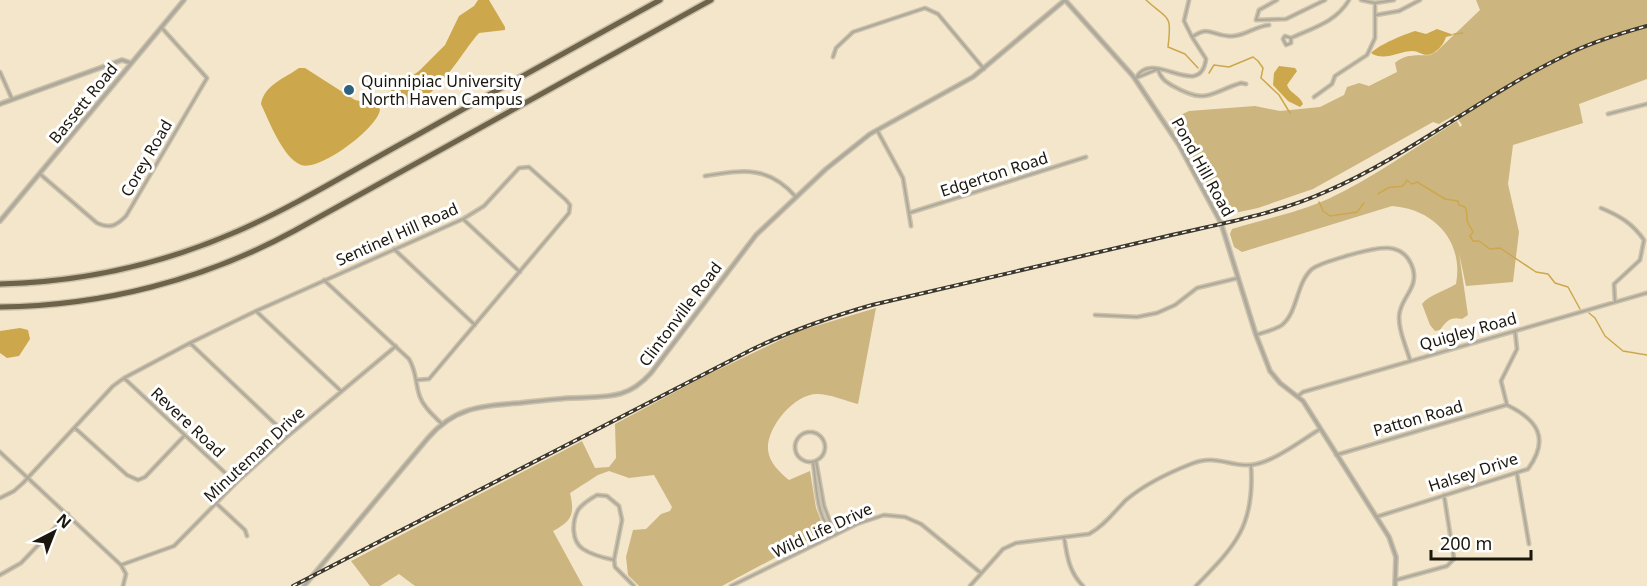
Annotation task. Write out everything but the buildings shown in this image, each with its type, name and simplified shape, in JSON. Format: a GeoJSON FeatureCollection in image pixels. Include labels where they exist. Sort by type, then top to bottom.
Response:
{"type":"FeatureCollection","features":[{"type":"Feature","properties":{"kind":"highway"},"geometry":{"type":"LineString","coordinates":[[0,284],[65,279],[127,268],[189,250],[240,230],[292,204],[660,0]]}},
{"type":"Feature","properties":{"kind":"highway"},"geometry":{"type":"LineString","coordinates":[[0,307],[75,302],[132,291],[188,276],[244,255],[294,231],[711,0]]}},
{"type":"Feature","properties":{"kind":"street","name":"Bassett Road"},"geometry":{"type":"LineString","coordinates":[[0,221],[184,0]]}},
{"type":"Feature","properties":{"kind":"street","name":"Clintonville Road"},"geometry":{"type":"LineString","coordinates":[[304,586],[428,438],[442,424],[458,414],[483,406],[610,397],[635,388],[651,373],[759,231],[796,197],[852,147],[877,130],[962,84],[984,69],[1065,0]]}},
{"type":"Feature","properties":{"kind":"street","name":"Pond Hill Road"},"geometry":{"type":"LineString","coordinates":[[1065,0],[1136,78],[1194,172],[1206,198],[1219,218],[1256,335],[1273,375],[1298,396],[1376,517],[1394,550],[1395,586]]}},
{"type":"Feature","properties":{"kind":"street"},"geometry":{"type":"LineString","coordinates":[[1136,78],[1158,69],[1188,77],[1200,73],[1205,67],[1206,59],[1184,21],[1189,0]]}},
{"type":"Feature","properties":{"kind":"street"},"geometry":{"type":"LineString","coordinates":[[1277,0],[1259,10],[1256,20],[1286,19],[1325,0]]}},
{"type":"Feature","properties":{"kind":"street"},"geometry":{"type":"LineString","coordinates":[[1291,38],[1332,19],[1349,0]]}},
{"type":"Feature","properties":{"kind":"street"},"geometry":{"type":"LineString","coordinates":[[1361,0],[1375,3],[1394,0]]}},
{"type":"Feature","properties":{"kind":"street"},"geometry":{"type":"LineString","coordinates":[[1376,15],[1399,11],[1420,0]]}},
{"type":"Feature","properties":{"kind":"street"},"geometry":{"type":"LineString","coordinates":[[1314,98],[1332,84],[1335,76],[1367,55],[1375,38],[1375,3]]}},
{"type":"Feature","properties":{"kind":"street"},"geometry":{"type":"LineString","coordinates":[[832,57],[836,48],[853,32],[925,8],[938,14],[984,69]]}},
{"type":"Feature","properties":{"kind":"street"},"geometry":{"type":"LineString","coordinates":[[1192,37],[1208,30],[1227,36],[1237,35],[1269,25]]}},
{"type":"Feature","properties":{"kind":"street","name":"Corey Road"},"geometry":{"type":"LineString","coordinates":[[40,174],[97,223],[106,227],[116,225],[126,216],[207,78],[161,27]]}},
{"type":"Feature","properties":{"kind":"street"},"geometry":{"type":"LineString","coordinates":[[0,104],[122,60],[131,63]]}},
{"type":"Feature","properties":{"kind":"street"},"geometry":{"type":"LineString","coordinates":[[1158,69],[1159,74],[1165,80],[1194,97],[1208,96],[1241,83],[1246,84]]}},
{"type":"Feature","properties":{"kind":"street"},"geometry":{"type":"LineString","coordinates":[[0,72],[12,99]]}},
{"type":"Feature","properties":{"kind":"street"},"geometry":{"type":"LineString","coordinates":[[1608,114],[1647,104]]}},
{"type":"Feature","properties":{"kind":"street"},"geometry":{"type":"LineString","coordinates":[[877,130],[903,178],[911,226]]}},
{"type":"Feature","properties":{"kind":"street","name":"Edgerton Road"},"geometry":{"type":"LineString","coordinates":[[909,213],[1086,157]]}},
{"type":"Feature","properties":{"kind":"street","name":"Sentinel Hill Road"},"geometry":{"type":"LineString","coordinates":[[0,498],[14,491],[28,478],[113,386],[124,378],[256,311],[462,219],[484,206],[521,166],[529,167],[566,200],[570,210],[568,216],[429,379],[417,380]]}},
{"type":"Feature","properties":{"kind":"street"},"geometry":{"type":"LineString","coordinates":[[705,176],[748,171],[779,180],[796,197]]}},
{"type":"Feature","properties":{"kind":"street"},"geometry":{"type":"LineString","coordinates":[[1601,208],[1623,218],[1635,227],[1644,240],[1640,260],[1614,284],[1615,302]]}},
{"type":"Feature","properties":{"kind":"street"},"geometry":{"type":"LineString","coordinates":[[462,219],[520,272]]}},
{"type":"Feature","properties":{"kind":"street"},"geometry":{"type":"LineString","coordinates":[[1256,335],[1282,324],[1289,315],[1306,276],[1320,264],[1382,246],[1393,248],[1403,254],[1410,261],[1413,270],[1414,280],[1411,291],[1400,312],[1399,321],[1410,360]]}},
{"type":"Feature","properties":{"kind":"street"},"geometry":{"type":"LineString","coordinates":[[394,249],[475,325]]}},
{"type":"Feature","properties":{"kind":"street"},"geometry":{"type":"LineString","coordinates":[[1095,315],[1137,317],[1157,313],[1174,305],[1197,288],[1238,278]]}},
{"type":"Feature","properties":{"kind":"street"},"geometry":{"type":"LineString","coordinates":[[324,280],[410,359],[423,404],[442,424]]}},
{"type":"Feature","properties":{"kind":"street","name":"Quigley Road"},"geometry":{"type":"LineString","coordinates":[[1298,396],[1303,392],[1410,360],[1647,293]]}},
{"type":"Feature","properties":{"kind":"street"},"geometry":{"type":"LineString","coordinates":[[256,311],[341,391]]}},
{"type":"Feature","properties":{"kind":"street"},"geometry":{"type":"LineString","coordinates":[[1507,405],[1501,381],[1517,349],[1515,331]]}},
{"type":"Feature","properties":{"kind":"street"},"geometry":{"type":"LineString","coordinates":[[189,343],[288,436]]}},
{"type":"Feature","properties":{"kind":"street","name":"Minuteman Drive"},"geometry":{"type":"LineString","coordinates":[[121,565],[174,546],[236,483],[288,436],[396,346]]}},
{"type":"Feature","properties":{"kind":"street","name":"Revere Road"},"geometry":{"type":"LineString","coordinates":[[124,378],[236,483]]}},
{"type":"Feature","properties":{"kind":"street","name":"Patton Road"},"geometry":{"type":"LineString","coordinates":[[1336,455],[1507,405]]}},
{"type":"Feature","properties":{"kind":"street","name":"Halsey Drive"},"geometry":{"type":"LineString","coordinates":[[1376,517],[1528,469],[1536,458],[1540,444],[1537,430],[1522,412],[1507,405]]}},
{"type":"Feature","properties":{"kind":"street"},"geometry":{"type":"LineString","coordinates":[[75,428],[126,475],[138,480],[145,477],[185,435]]}},
{"type":"Feature","properties":{"kind":"street"},"geometry":{"type":"LineString","coordinates":[[970,586],[1003,549],[1016,543],[1089,534],[1098,529],[1127,499],[1149,484],[1194,463],[1212,459],[1251,465],[1268,460],[1320,429]]}},
{"type":"Feature","properties":{"kind":"street"},"geometry":{"type":"LineString","coordinates":[[808,432],[817,434],[824,440],[823,455],[815,461],[800,459],[795,450],[796,440],[808,432]]}},
{"type":"Feature","properties":{"kind":"street"},"geometry":{"type":"LineString","coordinates":[[0,452],[121,565],[126,574],[123,586]]}},
{"type":"Feature","properties":{"kind":"street"},"geometry":{"type":"LineString","coordinates":[[815,461],[824,506],[835,535]]}},
{"type":"Feature","properties":{"kind":"street"},"geometry":{"type":"LineString","coordinates":[[1196,586],[1226,555],[1242,531],[1249,502],[1251,465]]}},
{"type":"Feature","properties":{"kind":"street"},"geometry":{"type":"LineString","coordinates":[[1517,474],[1529,544]]}},
{"type":"Feature","properties":{"kind":"street"},"geometry":{"type":"LineString","coordinates":[[819,484],[819,507],[830,530],[835,535]]}},
{"type":"Feature","properties":{"kind":"street"},"geometry":{"type":"LineString","coordinates":[[614,561],[586,551],[574,538],[578,509],[597,495],[607,496],[619,506],[622,520],[614,561],[615,567],[634,586]]}},
{"type":"Feature","properties":{"kind":"street"},"geometry":{"type":"LineString","coordinates":[[1396,580],[1447,566],[1454,559],[1444,495]]}},
{"type":"Feature","properties":{"kind":"street"},"geometry":{"type":"LineString","coordinates":[[217,504],[245,530],[247,536]]}},
{"type":"Feature","properties":{"kind":"street"},"geometry":{"type":"LineString","coordinates":[[819,507],[824,506]]}},
{"type":"Feature","properties":{"kind":"street"},"geometry":{"type":"LineString","coordinates":[[0,575],[21,563],[68,514]]}},
{"type":"Feature","properties":{"kind":"street","name":"Wild Life Drive"},"geometry":{"type":"LineString","coordinates":[[731,586],[878,516],[905,517],[927,528],[981,573]]}},
{"type":"Feature","properties":{"kind":"street"},"geometry":{"type":"LineString","coordinates":[[1064,536],[1068,562],[1074,578],[1083,586]]}},
{"type":"Feature","properties":{"kind":"shaded area"},"geometry":{"type":"Polygon","coordinates":[[[478,0],[489,0],[505,30],[479,33],[440,84],[428,95],[415,102],[401,104],[388,98],[389,92],[419,71],[445,45],[459,16],[474,6],[478,0]]]}},
{"type":"Feature","properties":{"kind":"shaded area"},"geometry":{"type":"Polygon","coordinates":[[[1476,0],[1647,0],[1647,79],[1579,104],[1583,123],[1513,145],[1508,184],[1519,232],[1513,282],[1466,286],[1459,253],[1468,315],[1462,319],[1449,320],[1440,330],[1435,331],[1430,325],[1422,304],[1456,284],[1455,254],[1443,230],[1433,221],[1421,213],[1392,206],[1242,252],[1234,247],[1230,234],[1232,229],[1328,199],[1377,172],[1457,121],[1460,127],[1462,125],[1455,115],[1439,124],[1433,122],[1313,189],[1258,208],[1225,215],[1214,200],[1198,165],[1170,120],[1189,111],[1255,106],[1280,111],[1320,107],[1344,95],[1347,87],[1359,83],[1369,86],[1397,72],[1395,63],[1403,58],[1430,55],[1437,51],[1480,10],[1476,0]]]}},
{"type":"Feature","properties":{"kind":"shaded area"},"geometry":{"type":"Polygon","coordinates":[[[1437,29],[1454,35],[1446,37],[1440,47],[1431,54],[1408,51],[1381,56],[1371,53],[1386,43],[1415,31],[1426,34],[1437,29]]]}},
{"type":"Feature","properties":{"kind":"shaded area"},"geometry":{"type":"Polygon","coordinates":[[[1279,66],[1295,68],[1297,71],[1287,85],[1302,101],[1303,104],[1300,107],[1288,101],[1273,85],[1274,73],[1279,66]]]}},
{"type":"Feature","properties":{"kind":"shaded area"},"geometry":{"type":"Polygon","coordinates":[[[299,68],[305,68],[355,100],[373,104],[380,109],[370,126],[348,146],[321,162],[310,165],[301,165],[288,155],[261,104],[263,97],[271,87],[299,68]]]}},
{"type":"Feature","properties":{"kind":"shaded area"},"geometry":{"type":"Polygon","coordinates":[[[876,308],[858,404],[827,395],[808,396],[799,400],[783,414],[769,441],[770,459],[789,480],[810,471],[816,508],[825,531],[722,586],[639,586],[628,575],[626,557],[633,530],[646,529],[672,507],[654,475],[629,478],[609,471],[598,475],[570,493],[572,512],[564,524],[553,531],[583,586],[415,586],[399,574],[380,586],[370,586],[351,561],[582,441],[595,468],[609,467],[616,458],[615,424],[705,376],[799,331],[876,308]]]}},
{"type":"Feature","properties":{"kind":"shaded area"},"geometry":{"type":"Polygon","coordinates":[[[20,328],[28,330],[30,339],[19,356],[7,358],[0,353],[0,331],[20,328]]]}},
{"type":"Feature","properties":{"kind":"waterway"},"geometry":{"type":"LineString","coordinates":[[1146,0],[1164,15],[1169,23],[1168,47],[1185,54],[1198,68]]}},
{"type":"Feature","properties":{"kind":"waterway"},"geometry":{"type":"LineString","coordinates":[[1454,34],[1463,33]]}},
{"type":"Feature","properties":{"kind":"waterway"},"geometry":{"type":"LineString","coordinates":[[1209,73],[1214,65],[1229,67],[1253,57],[1263,68],[1261,78],[1279,95],[1290,113]]}},
{"type":"Feature","properties":{"kind":"waterway"},"geometry":{"type":"LineString","coordinates":[[1378,194],[1389,188],[1402,186],[1407,180],[1412,184],[1417,182],[1445,199],[1458,201],[1459,205],[1466,210],[1467,221],[1473,232],[1470,236],[1473,241],[1479,241],[1490,249],[1500,248],[1536,272],[1548,274],[1555,283],[1568,287],[1580,309]]}},
{"type":"Feature","properties":{"kind":"waterway"},"geometry":{"type":"LineString","coordinates":[[1319,202],[1323,211],[1330,216],[1357,212],[1364,203]]}},
{"type":"Feature","properties":{"kind":"waterway"},"geometry":{"type":"LineString","coordinates":[[1589,313],[1595,318],[1605,336],[1623,351],[1647,355]]}},
{"type":"Feature","properties":{"kind":"railway"},"geometry":{"type":"LineString","coordinates":[[293,586],[780,337],[872,305],[1241,219],[1305,200],[1356,178],[1502,90],[1562,57],[1604,39],[1647,26]]}},
{"type":"Feature","properties":{"kind":"place","name":"Quinnipiac University North Haven Campus"},"geometry":{"type":"Point","coordinates":[349,90]}}]}
